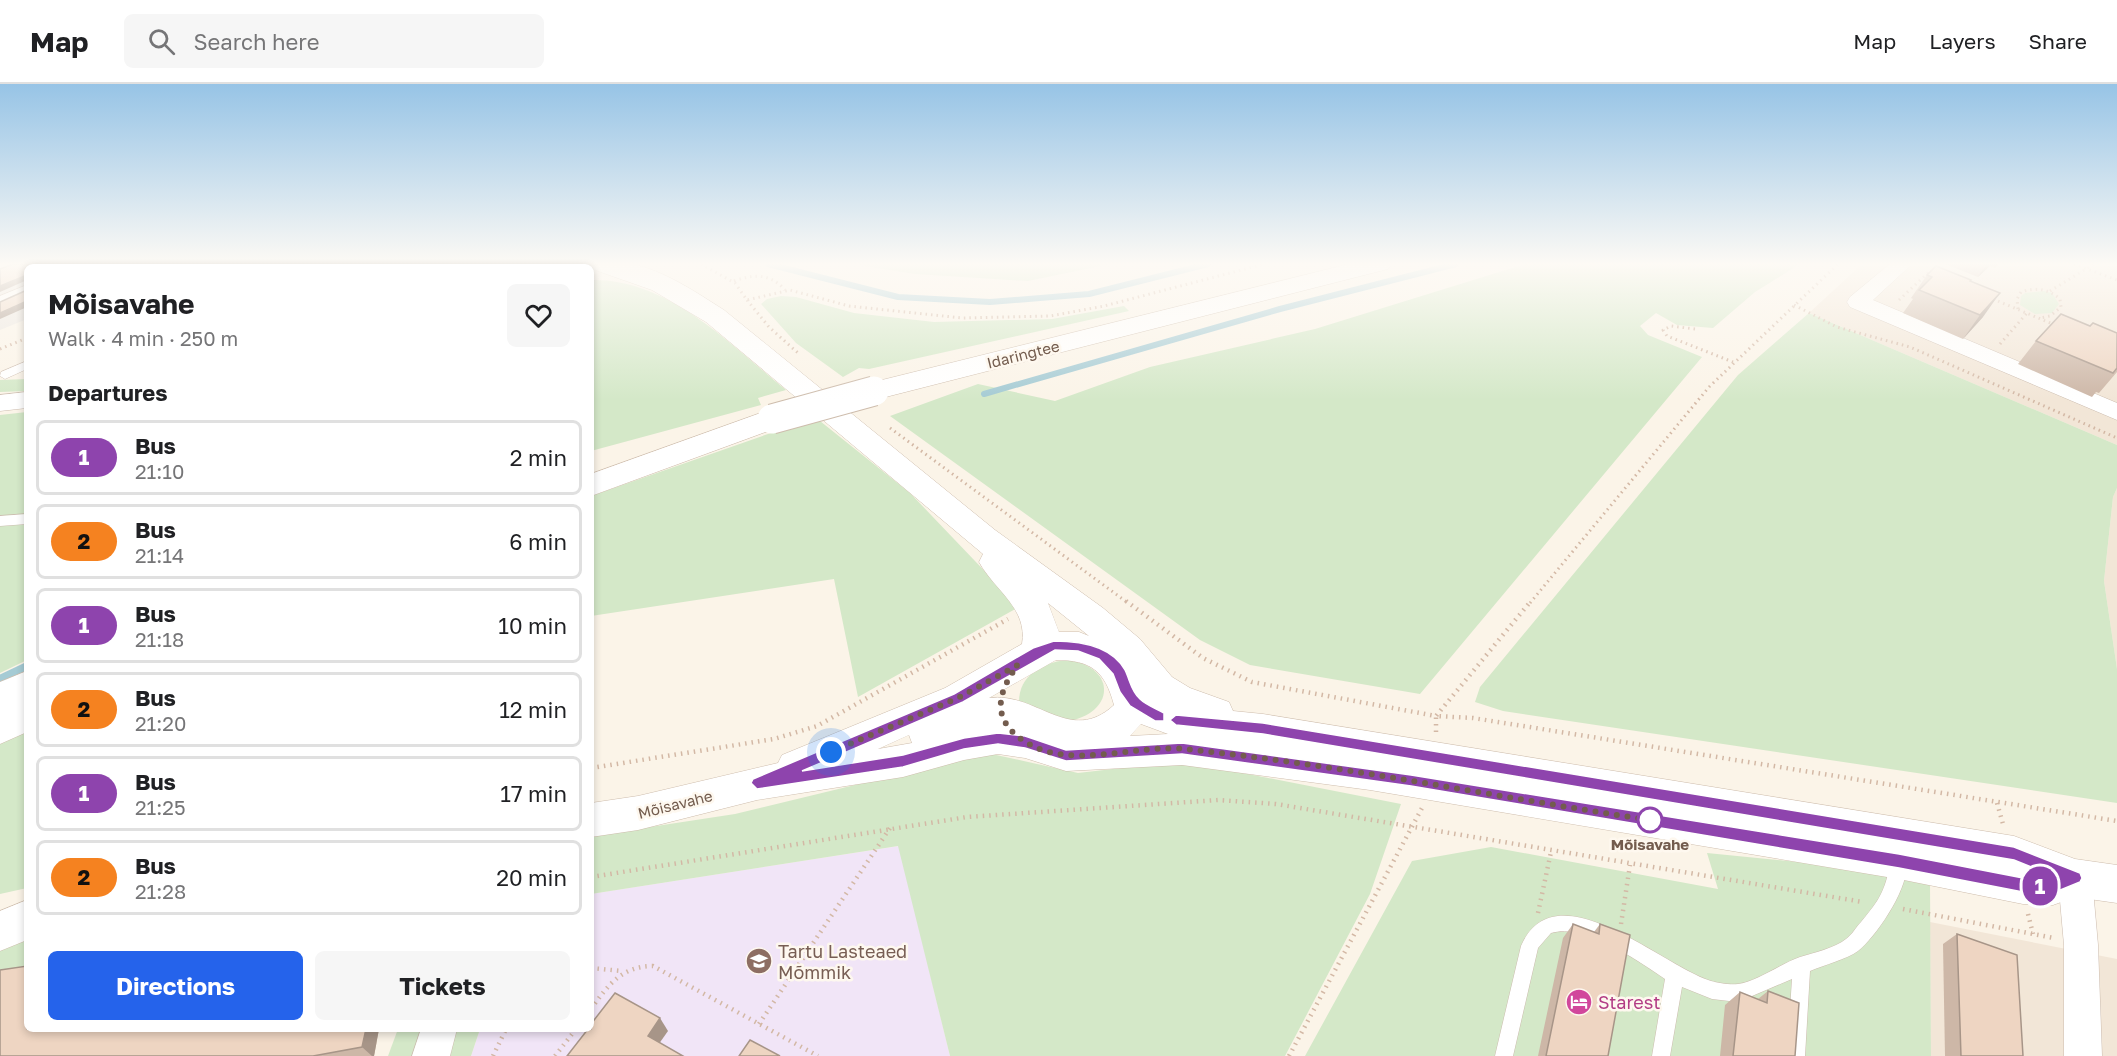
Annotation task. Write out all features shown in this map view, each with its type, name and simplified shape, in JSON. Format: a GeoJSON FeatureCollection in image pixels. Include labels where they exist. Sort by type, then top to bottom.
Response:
{"type":"FeatureCollection","features":[{"type":"Feature","properties":{"kind":"street"},"geometry":{"type":"LineString","coordinates":[[705,309],[984,538],[1090,617],[1128,649],[1159,687],[1177,698],[1263,729]]}},
{"type":"Feature","properties":{"kind":"street","name":"Idaringtee"},"geometry":{"type":"LineString","coordinates":[[594,468],[637,453],[1199,309]]}},
{"type":"Feature","properties":{"kind":"street"},"geometry":{"type":"LineString","coordinates":[[1875,309],[2117,412]]}},
{"type":"Feature","properties":{"kind":"street"},"geometry":{"type":"LineString","coordinates":[[0,403],[24,400]]}},
{"type":"Feature","properties":{"kind":"street","name":"Idaringtee"},"geometry":{"type":"LineString","coordinates":[[594,484],[772,419]]}},
{"type":"Feature","properties":{"kind":"street"},"geometry":{"type":"LineString","coordinates":[[594,462],[637,453]]}},
{"type":"Feature","properties":{"kind":"street"},"geometry":{"type":"LineString","coordinates":[[984,538],[988,555],[1014,581],[1034,609],[1042,628],[1028,658],[1005,682],[1000,699],[1002,712],[1009,729],[1025,742]]}},
{"type":"Feature","properties":{"kind":"street","name":"Mõisavahe"},"geometry":{"type":"LineString","coordinates":[[757,783],[958,698],[1028,658],[1054,646],[1079,646],[1104,656],[1119,671],[1125,689],[1135,703],[1160,717],[1193,723],[1263,729],[1897,847]]}},
{"type":"Feature","properties":{"kind":"street"},"geometry":{"type":"LineString","coordinates":[[1002,712],[1023,717],[1046,730],[1075,736],[1104,733],[1124,720],[1135,703],[1138,664]]}},
{"type":"Feature","properties":{"kind":"street"},"geometry":{"type":"LineString","coordinates":[[0,698],[24,687]]}},
{"type":"Feature","properties":{"kind":"street","name":"Mõisavahe"},"geometry":{"type":"LineString","coordinates":[[845,771],[979,716],[1002,712]]}},
{"type":"Feature","properties":{"kind":"street"},"geometry":{"type":"LineString","coordinates":[[0,727],[24,715]]}},
{"type":"Feature","properties":{"kind":"street","name":"Mõisavahe"},"geometry":{"type":"LineString","coordinates":[[594,820],[638,813],[757,783],[903,761],[964,744],[998,738],[1025,742],[1066,755],[1182,749],[1897,847],[2014,854],[2075,878],[2117,884]]}},
{"type":"Feature","properties":{"kind":"street"},"geometry":{"type":"LineString","coordinates":[[2075,878],[2081,945],[2083,1056]]}},
{"type":"Feature","properties":{"kind":"street"},"geometry":{"type":"LineString","coordinates":[[0,909],[24,902]]}},
{"type":"Feature","properties":{"kind":"street"},"geometry":{"type":"LineString","coordinates":[[0,931],[24,921]]}},
{"type":"Feature","properties":{"kind":"street"},"geometry":{"type":"LineString","coordinates":[[431,1056],[438,1032]]}},
{"type":"Feature","properties":{"kind":"lane"},"geometry":{"type":"LineString","coordinates":[[5,375],[24,366]]}},
{"type":"Feature","properties":{"kind":"lane"},"geometry":{"type":"LineString","coordinates":[[0,521],[24,519]]}},
{"type":"Feature","properties":{"kind":"lane"},"geometry":{"type":"LineString","coordinates":[[1504,1056],[1530,946],[1537,934],[1552,924],[1569,924],[1618,942],[1675,975],[1712,990],[1738,993],[1852,945],[1886,905],[1893,889],[1897,847]]}},
{"type":"Feature","properties":{"kind":"lane"},"geometry":{"type":"LineString","coordinates":[[1796,1056],[1802,965]]}},
{"type":"Feature","properties":{"kind":"lane"},"geometry":{"type":"LineString","coordinates":[[1661,1056],[1675,975]]}},
{"type":"Feature","properties":{"kind":"path"},"geometry":{"type":"LineString","coordinates":[[755,309],[769,327],[805,359]]}},
{"type":"Feature","properties":{"kind":"path"},"geometry":{"type":"LineString","coordinates":[[881,309],[962,318],[1050,316],[1086,309]]}},
{"type":"Feature","properties":{"kind":"path"},"geometry":{"type":"LineString","coordinates":[[1435,742],[1436,716],[1709,387],[1789,309]]}},
{"type":"Feature","properties":{"kind":"path"},"geometry":{"type":"LineString","coordinates":[[1801,309],[1828,327],[1887,339],[1910,347],[2117,438]]}},
{"type":"Feature","properties":{"kind":"path"},"geometry":{"type":"LineString","coordinates":[[1885,314],[1890,309]]}},
{"type":"Feature","properties":{"kind":"path"},"geometry":{"type":"LineString","coordinates":[[2019,309],[2059,326]]}},
{"type":"Feature","properties":{"kind":"path"},"geometry":{"type":"LineString","coordinates":[[2039,318],[2050,316],[2058,309]]}},
{"type":"Feature","properties":{"kind":"path"},"geometry":{"type":"LineString","coordinates":[[1991,342],[1999,346],[2027,313]]}},
{"type":"Feature","properties":{"kind":"path"},"geometry":{"type":"LineString","coordinates":[[1695,329],[1671,326],[1663,330],[1667,336],[1733,362]]}},
{"type":"Feature","properties":{"kind":"path"},"geometry":{"type":"LineString","coordinates":[[0,349],[24,339]]}},
{"type":"Feature","properties":{"kind":"path"},"geometry":{"type":"LineString","coordinates":[[887,426],[1203,658],[1252,682],[1436,716],[1473,718],[2117,821]]}},
{"type":"Feature","properties":{"kind":"path"},"geometry":{"type":"LineString","coordinates":[[594,768],[774,739],[817,726],[1012,617]]}},
{"type":"Feature","properties":{"kind":"path"},"geometry":{"type":"LineString","coordinates":[[594,877],[967,817],[1218,800],[1276,804],[1630,866],[1886,905],[2081,945]]}},
{"type":"Feature","properties":{"kind":"path"},"geometry":{"type":"LineString","coordinates":[[1289,1056],[1426,802]]}},
{"type":"Feature","properties":{"kind":"path"},"geometry":{"type":"LineString","coordinates":[[1996,802],[2006,834]]}},
{"type":"Feature","properties":{"kind":"path"},"geometry":{"type":"LineString","coordinates":[[759,1024],[890,828]]}},
{"type":"Feature","properties":{"kind":"path"},"geometry":{"type":"LineString","coordinates":[[1537,934],[1539,910],[1551,852]]}},
{"type":"Feature","properties":{"kind":"path"},"geometry":{"type":"LineString","coordinates":[[1618,942],[1630,866]]}},
{"type":"Feature","properties":{"kind":"path"},"geometry":{"type":"LineString","coordinates":[[594,1005],[622,971],[637,964],[653,966],[818,1056]]}},
{"type":"Feature","properties":{"kind":"path"},"geometry":{"type":"LineString","coordinates":[[594,968],[622,971]]}},
{"type":"Feature","properties":{"kind":"path"},"geometry":{"type":"LineString","coordinates":[[494,1056],[496,1045],[504,1032]]}},
{"type":"Feature","properties":{"kind":"path"},"geometry":{"type":"LineString","coordinates":[[555,1056],[574,1032]]}},
{"type":"Feature","properties":{"kind":"shaded area"},"geometry":{"type":"Polygon","coordinates":[[[0,309],[24,309],[24,320],[0,330],[0,309]]]}},
{"type":"Feature","properties":{"kind":"shaded area"},"geometry":{"type":"Polygon","coordinates":[[[1813,309],[2117,309],[2117,445],[1809,313],[1813,309]]]}},
{"type":"Feature","properties":{"kind":"shaded area"},"geometry":{"type":"Polygon","coordinates":[[[2117,488],[2117,669],[2104,581],[2113,497],[2117,488]]]}},
{"type":"Feature","properties":{"kind":"shaded area","name":"Tartu Lasteaed Mõmmik"},"geometry":{"type":"Polygon","coordinates":[[[899,846],[950,1056],[471,1056],[479,1032],[594,1032],[594,894],[899,846]]]}},
{"type":"Feature","properties":{"kind":"shaded area"},"geometry":{"type":"Polygon","coordinates":[[[1930,922],[2117,959],[2117,1056],[1931,1056],[1930,922]]]}},
{"type":"Feature","properties":{"kind":"green space"},"geometry":{"type":"Polygon","coordinates":[[[594,309],[684,309],[720,335],[786,390],[758,398],[761,405],[594,450],[594,309]]]}},
{"type":"Feature","properties":{"kind":"green space"},"geometry":{"type":"Polygon","coordinates":[[[766,309],[841,309],[854,313],[934,322],[1052,319],[1105,309],[1129,311],[869,369],[859,368],[843,377],[796,343],[766,309]]]}},
{"type":"Feature","properties":{"kind":"green space"},"geometry":{"type":"Polygon","coordinates":[[[1378,309],[1735,309],[1713,328],[1677,325],[1656,313],[1640,326],[1648,335],[1702,357],[1420,694],[1250,665],[1200,640],[890,416],[978,384],[1055,401],[1150,367],[1315,329],[1378,309]]]}},
{"type":"Feature","properties":{"kind":"green space"},"geometry":{"type":"Polygon","coordinates":[[[2027,309],[2055,309],[2052,313],[2035,314],[2027,309]]]}},
{"type":"Feature","properties":{"kind":"green space"},"geometry":{"type":"Polygon","coordinates":[[[1809,313],[2117,445],[2117,488],[2113,497],[2104,581],[2117,669],[2117,803],[1503,711],[1475,702],[1480,687],[1738,375],[1809,313]]]}},
{"type":"Feature","properties":{"kind":"green space"},"geometry":{"type":"Polygon","coordinates":[[[24,379],[24,391],[0,392],[0,380],[24,379]]]}},
{"type":"Feature","properties":{"kind":"green space"},"geometry":{"type":"Polygon","coordinates":[[[24,412],[24,661],[0,673],[0,415],[24,412]]]}},
{"type":"Feature","properties":{"kind":"green space"},"geometry":{"type":"Polygon","coordinates":[[[820,421],[910,493],[1019,607],[858,697],[834,579],[594,616],[594,495],[768,434],[820,421]]]}},
{"type":"Feature","properties":{"kind":"green space"},"geometry":{"type":"Polygon","coordinates":[[[1066,660],[1094,670],[1101,679],[1104,688],[1102,698],[1096,708],[1070,721],[1019,702],[1023,684],[1034,672],[1049,664],[1066,660]]]}},
{"type":"Feature","properties":{"kind":"green space"},"geometry":{"type":"Polygon","coordinates":[[[24,728],[24,889],[0,894],[0,740],[24,728]]]}},
{"type":"Feature","properties":{"kind":"green space"},"geometry":{"type":"Polygon","coordinates":[[[987,753],[1078,773],[1182,761],[1401,804],[1370,894],[1285,1056],[950,1056],[898,846],[594,894],[594,836],[735,814],[987,753]]]}},
{"type":"Feature","properties":{"kind":"green space"},"geometry":{"type":"Polygon","coordinates":[[[1491,847],[1718,889],[1707,853],[1840,866],[1930,880],[1931,1056],[1305,1056],[1412,861],[1491,847]]]}},
{"type":"Feature","properties":{"kind":"green space"},"geometry":{"type":"Polygon","coordinates":[[[24,937],[24,982],[0,986],[0,946],[24,937]]]}},
{"type":"Feature","properties":{"kind":"green space"},"geometry":{"type":"Polygon","coordinates":[[[397,1032],[479,1032],[471,1056],[388,1056],[397,1032]]]}},
{"type":"Feature","properties":{"kind":"building"},"geometry":{"type":"Polygon","coordinates":[[[1966,309],[1985,309],[1980,315],[1966,309]]]}},
{"type":"Feature","properties":{"kind":"building"},"geometry":{"type":"Polygon","coordinates":[[[2061,314],[2090,326],[2093,323],[2117,333],[2117,368],[2113,373],[2036,341],[2061,314]]]}},
{"type":"Feature","properties":{"kind":"building","name":"Starest"},"geometry":{"type":"Polygon","coordinates":[[[1573,924],[1599,934],[1600,924],[1630,935],[1608,1056],[1546,1056],[1573,924]]]}},
{"type":"Feature","properties":{"kind":"building"},"geometry":{"type":"Polygon","coordinates":[[[1957,934],[2017,955],[2023,1056],[1961,1056],[1957,934]]]}},
{"type":"Feature","properties":{"kind":"building"},"geometry":{"type":"Polygon","coordinates":[[[24,966],[24,1032],[365,1032],[362,1047],[313,1056],[0,1056],[0,970],[24,966]]]}},
{"type":"Feature","properties":{"kind":"building"},"geometry":{"type":"Polygon","coordinates":[[[1768,991],[1799,1003],[1795,1056],[1733,1056],[1740,992],[1767,1003],[1768,991]]]}},
{"type":"Feature","properties":{"kind":"building"},"geometry":{"type":"Polygon","coordinates":[[[615,993],[660,1018],[648,1036],[683,1056],[567,1056],[586,1032],[594,1032],[594,1020],[615,993]]]}},
{"type":"Feature","properties":{"kind":"building"},"geometry":{"type":"Polygon","coordinates":[[[750,1040],[780,1056],[739,1056],[750,1040]]]}},
{"type":"Feature","properties":{"kind":"waterway"},"geometry":{"type":"LineString","coordinates":[[984,394],[1279,309]]}},
{"type":"Feature","properties":{"kind":"waterway"},"geometry":{"type":"LineString","coordinates":[[0,679],[24,667]]}},
{"type":"Feature","properties":{"kind":"bus line","name":"1"},"geometry":{"type":"LineString","coordinates":[[1160,717],[1135,703],[1125,689],[1119,671],[1104,656],[1079,646],[1054,646],[1038,652],[958,698],[757,783],[903,761],[964,744],[998,738],[1025,742],[1041,749],[1066,755],[1104,754],[1123,750],[1182,749],[1370,774],[1899,861],[2023,885],[2053,886],[2075,878],[2014,854],[1263,729],[1176,720]]}},
{"type":"Feature","properties":{"kind":"place","name":"Mõisavahe"},"geometry":{"type":"Point","coordinates":[1650,820]}},
{"type":"Feature","properties":{"kind":"place","name":"Tartu Lasteaed Mõmmik"},"geometry":{"type":"Point","coordinates":[759,961]}},
{"type":"Feature","properties":{"kind":"place","name":"Starest"},"geometry":{"type":"Point","coordinates":[1579,1002]}},
{"type":"Feature","properties":{"kind":"route"},"geometry":{"type":"LineString","coordinates":[[831,752],[958,698],[1018,665],[1005,682],[1000,699],[1002,712],[1009,729],[1025,742],[1041,749],[1066,755],[1104,754],[1123,750],[1182,749],[1370,774],[1650,820]]}}]}
